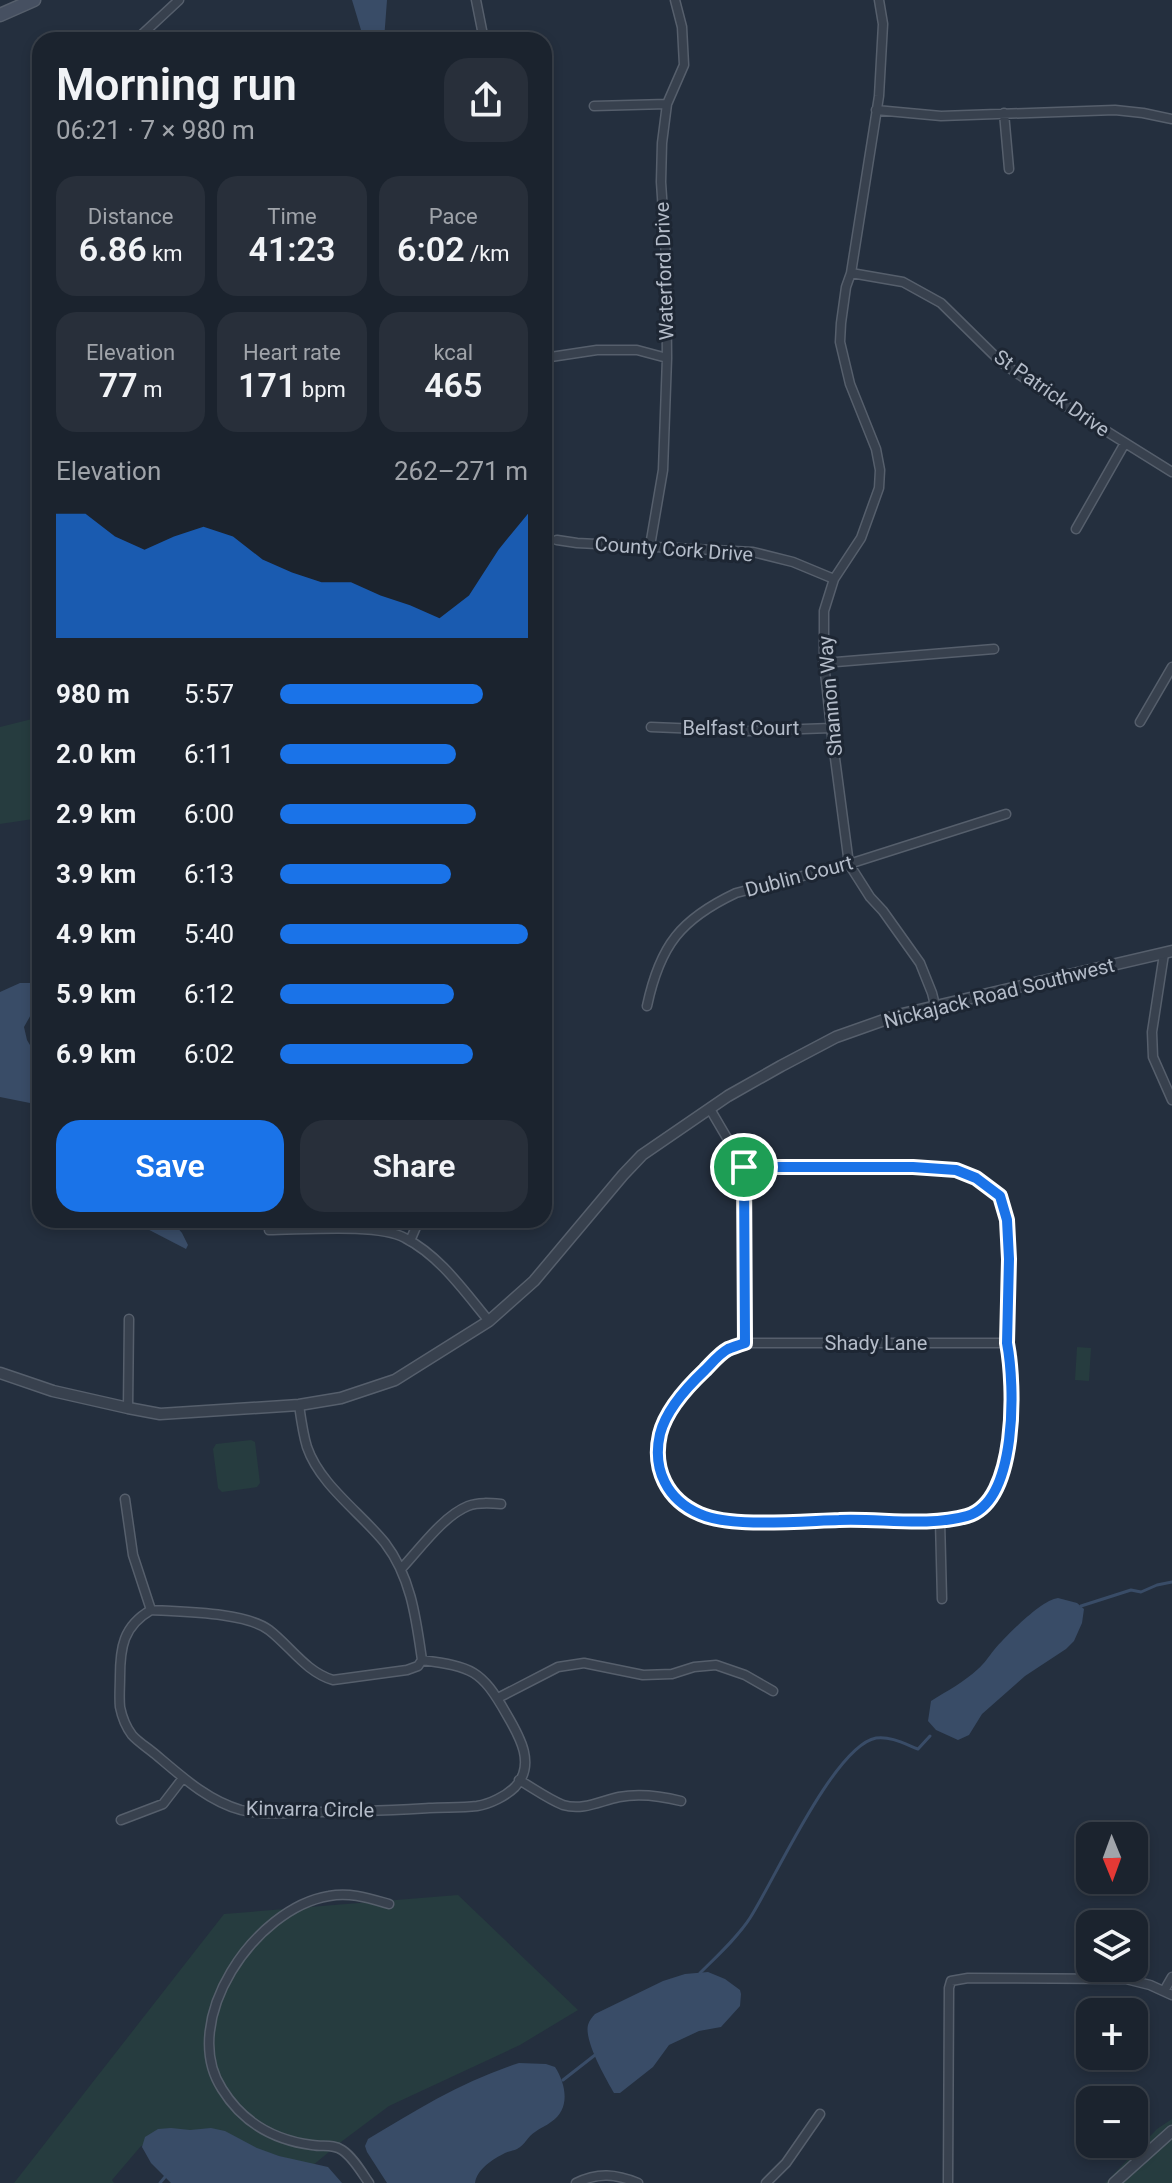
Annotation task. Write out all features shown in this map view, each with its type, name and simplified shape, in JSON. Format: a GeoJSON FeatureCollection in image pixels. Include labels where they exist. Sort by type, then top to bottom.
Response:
{"type":"FeatureCollection","features":[{"type":"Feature","properties":{"kind":"main road"},"geometry":{"type":"LineString","coordinates":[[0,15],[34,0]]}},
{"type":"Feature","properties":{"kind":"street"},"geometry":{"type":"LineString","coordinates":[[145,32],[179,0]]}},
{"type":"Feature","properties":{"kind":"street"},"geometry":{"type":"LineString","coordinates":[[476,0],[482,32]]}},
{"type":"Feature","properties":{"kind":"street","name":"Waterford Drive"},"geometry":{"type":"LineString","coordinates":[[650,546],[663,470],[667,358],[662,143],[667,104],[684,65],[682,27],[675,0]]}},
{"type":"Feature","properties":{"kind":"street","name":"Shannon Way"},"geometry":{"type":"LineString","coordinates":[[879,0],[883,24],[879,96],[851,273],[846,287],[840,342],[850,384],[876,449],[879,488],[861,538],[834,579],[824,611],[824,663],[849,864],[920,963],[935,1005]]}},
{"type":"Feature","properties":{"kind":"street"},"geometry":{"type":"LineString","coordinates":[[594,106],[667,104]]}},
{"type":"Feature","properties":{"kind":"street"},"geometry":{"type":"LineString","coordinates":[[876,110],[941,116],[1115,110],[1172,119]]}},
{"type":"Feature","properties":{"kind":"street"},"geometry":{"type":"LineString","coordinates":[[1004,113],[1009,169]]}},
{"type":"Feature","properties":{"kind":"street","name":"St Patrick Drive"},"geometry":{"type":"LineString","coordinates":[[851,273],[903,282],[941,303],[1001,362],[1172,472]]}},
{"type":"Feature","properties":{"kind":"street"},"geometry":{"type":"LineString","coordinates":[[552,357],[597,350],[637,350],[667,358]]}},
{"type":"Feature","properties":{"kind":"street"},"geometry":{"type":"LineString","coordinates":[[1076,529],[1125,443]]}},
{"type":"Feature","properties":{"kind":"street","name":"County Cork Drive"},"geometry":{"type":"LineString","coordinates":[[557,540],[753,552],[793,562],[834,579]]}},
{"type":"Feature","properties":{"kind":"street"},"geometry":{"type":"LineString","coordinates":[[824,663],[994,649]]}},
{"type":"Feature","properties":{"kind":"street"},"geometry":{"type":"LineString","coordinates":[[1140,722],[1172,667]]}},
{"type":"Feature","properties":{"kind":"street","name":"Belfast Court"},"geometry":{"type":"LineString","coordinates":[[651,727],[749,731],[831,728]]}},
{"type":"Feature","properties":{"kind":"street","name":"Dublin Court"},"geometry":{"type":"LineString","coordinates":[[647,1006],[662,960],[676,933],[700,913],[736,893],[849,864],[1006,814]]}},
{"type":"Feature","properties":{"kind":"street"},"geometry":{"type":"LineString","coordinates":[[1168,953],[1152,1032],[1153,1057],[1172,1100]]}},
{"type":"Feature","properties":{"kind":"street","name":"Nickajack Road Southwest"},"geometry":{"type":"LineString","coordinates":[[0,1373],[53,1391],[160,1414],[299,1405],[341,1398],[395,1380],[489,1321],[534,1281],[642,1155],[728,1096],[836,1037],[898,1015],[1168,953]]}},
{"type":"Feature","properties":{"kind":"street"},"geometry":{"type":"LineString","coordinates":[[710,1109],[744,1167],[745,1343],[725,1350],[696,1378],[674,1406],[660,1433],[658,1464],[667,1489],[699,1514],[721,1520],[940,1520],[977,1512],[990,1499],[1002,1474],[1011,1411],[1007,1343],[1009,1259],[1007,1220],[1000,1196],[976,1178],[956,1170],[744,1167]]}},
{"type":"Feature","properties":{"kind":"street"},"geometry":{"type":"LineString","coordinates":[[410,1241],[416,1228]]}},
{"type":"Feature","properties":{"kind":"street"},"geometry":{"type":"LineString","coordinates":[[269,1230],[387,1231],[410,1241],[449,1272],[489,1321]]}},
{"type":"Feature","properties":{"kind":"street"},"geometry":{"type":"LineString","coordinates":[[128,1408],[129,1319]]}},
{"type":"Feature","properties":{"kind":"street","name":"Shady Lane"},"geometry":{"type":"LineString","coordinates":[[745,1343],[1007,1343]]}},
{"type":"Feature","properties":{"kind":"street"},"geometry":{"type":"LineString","coordinates":[[125,1499],[133,1555],[151,1610],[204,1614],[267,1628],[305,1664],[333,1680],[418,1666],[422,1660],[415,1606],[401,1569],[385,1544],[327,1482],[308,1450],[299,1405]]}},
{"type":"Feature","properties":{"kind":"street"},"geometry":{"type":"LineString","coordinates":[[401,1569],[441,1526],[461,1510],[480,1503],[501,1504]]}},
{"type":"Feature","properties":{"kind":"street"},"geometry":{"type":"LineString","coordinates":[[940,1520],[942,1599]]}},
{"type":"Feature","properties":{"kind":"street","name":"Kinvarra Circle"},"geometry":{"type":"LineString","coordinates":[[151,1610],[143,1614],[124,1639],[120,1652],[120,1705],[124,1719],[133,1735],[183,1778],[225,1804],[267,1813],[480,1806],[499,1798],[519,1780]]}},
{"type":"Feature","properties":{"kind":"street"},"geometry":{"type":"LineString","coordinates":[[422,1660],[457,1665],[483,1679],[498,1698],[521,1740],[525,1770],[519,1780],[563,1805],[592,1805],[637,1795],[681,1801]]}},
{"type":"Feature","properties":{"kind":"street"},"geometry":{"type":"LineString","coordinates":[[498,1698],[558,1667],[584,1663],[643,1675],[672,1674],[694,1667],[716,1665],[745,1675],[773,1691]]}},
{"type":"Feature","properties":{"kind":"street"},"geometry":{"type":"LineString","coordinates":[[121,1820],[163,1804],[183,1778]]}},
{"type":"Feature","properties":{"kind":"street"},"geometry":{"type":"LineString","coordinates":[[369,2183],[342,2150],[329,2145],[290,2141],[263,2131],[242,2115],[221,2088],[209,2059],[209,2026],[230,1974],[257,1936],[277,1921],[300,1906],[326,1896],[350,1894],[389,1904]]}},
{"type":"Feature","properties":{"kind":"street"},"geometry":{"type":"LineString","coordinates":[[948,2183],[951,1981],[968,1978],[1126,1979],[1168,1993],[1172,1977]]}},
{"type":"Feature","properties":{"kind":"street"},"geometry":{"type":"LineString","coordinates":[[766,2183],[786,2163],[820,2114]]}},
{"type":"Feature","properties":{"kind":"street"},"geometry":{"type":"LineString","coordinates":[[1114,2183],[1172,2131]]}},
{"type":"Feature","properties":{"kind":"street"},"geometry":{"type":"LineString","coordinates":[[576,2183],[590,2176],[616,2175],[638,2183]]}},
{"type":"Feature","properties":{"kind":"green space"},"geometry":{"type":"Polygon","coordinates":[[[32,719],[32,819],[0,824],[0,727],[32,719]]]}},
{"type":"Feature","properties":{"kind":"green space"},"geometry":{"type":"Polygon","coordinates":[[[1077,1347],[1091,1348],[1089,1381],[1075,1380],[1077,1347]]]}},
{"type":"Feature","properties":{"kind":"green space"},"geometry":{"type":"Polygon","coordinates":[[[255,1442],[260,1483],[257,1487],[222,1492],[218,1488],[213,1449],[216,1444],[255,1442]]]}},
{"type":"Feature","properties":{"kind":"green space"},"geometry":{"type":"Polygon","coordinates":[[[458,1895],[578,2010],[520,2045],[389,2106],[312,2166],[209,2135],[141,2146],[112,2180],[114,2183],[14,2183],[224,1914],[458,1895]]]}},
{"type":"Feature","properties":{"kind":"green space"},"geometry":{"type":"Polygon","coordinates":[[[1172,2119],[1172,2183],[1105,2183],[1129,2158],[1148,2158],[1148,2138],[1172,2119]]]}},
{"type":"Feature","properties":{"kind":"water"},"geometry":{"type":"Polygon","coordinates":[[[352,0],[387,0],[385,32],[362,32],[352,0]]]}},
{"type":"Feature","properties":{"kind":"water"},"geometry":{"type":"Polygon","coordinates":[[[20,983],[32,983],[32,1013],[24,1027],[32,1048],[32,1103],[0,1097],[0,992],[20,983]]]}},
{"type":"Feature","properties":{"kind":"water"},"geometry":{"type":"Polygon","coordinates":[[[145,1228],[178,1228],[188,1245],[186,1249],[145,1228]]]}},
{"type":"Feature","properties":{"kind":"water"},"geometry":{"type":"Polygon","coordinates":[[[1058,1598],[1077,1603],[1084,1609],[1074,1641],[1025,1676],[982,1714],[969,1735],[958,1740],[936,1730],[928,1721],[931,1701],[973,1674],[1024,1620],[1058,1598]]]}},
{"type":"Feature","properties":{"kind":"water"},"geometry":{"type":"Polygon","coordinates":[[[708,1972],[740,1990],[740,2006],[721,2027],[699,2031],[669,2045],[653,2067],[620,2093],[614,2093],[589,2040],[588,2025],[595,2014],[663,1981],[685,1974],[708,1972]]]}},
{"type":"Feature","properties":{"kind":"water"},"geometry":{"type":"Polygon","coordinates":[[[519,2063],[555,2067],[565,2096],[557,2117],[520,2147],[486,2165],[475,2183],[387,2183],[367,2152],[365,2146],[368,2139],[460,2087],[519,2063]]]}},
{"type":"Feature","properties":{"kind":"water"},"geometry":{"type":"Polygon","coordinates":[[[158,2129],[225,2131],[279,2156],[328,2167],[342,2183],[171,2183],[151,2163],[142,2147],[145,2137],[158,2129]]]}},
{"type":"Feature","properties":{"kind":"waterway"},"geometry":{"type":"LineString","coordinates":[[1081,1606],[1131,1590],[1141,1592],[1172,1582]]}},
{"type":"Feature","properties":{"kind":"waterway"},"geometry":{"type":"LineString","coordinates":[[700,1973],[750,1918],[806,1817],[842,1764],[860,1747],[876,1738],[892,1739],[918,1749],[930,1736]]}},
{"type":"Feature","properties":{"kind":"waterway"},"geometry":{"type":"LineString","coordinates":[[563,2080],[595,2055]]}},
{"type":"Feature","properties":{"kind":"waterway"},"geometry":{"type":"LineString","coordinates":[[160,2183],[165,2177]]}},
{"type":"Feature","properties":{"kind":"route"},"geometry":{"type":"LineString","coordinates":[[744,1167],[956,1170],[976,1178],[1000,1196],[1007,1220],[1009,1259],[1007,1343],[1011,1411],[1002,1474],[990,1499],[977,1512],[940,1520],[721,1520],[699,1514],[667,1489],[658,1464],[660,1433],[674,1406],[696,1378],[725,1350],[745,1343],[744,1167]]}}]}
